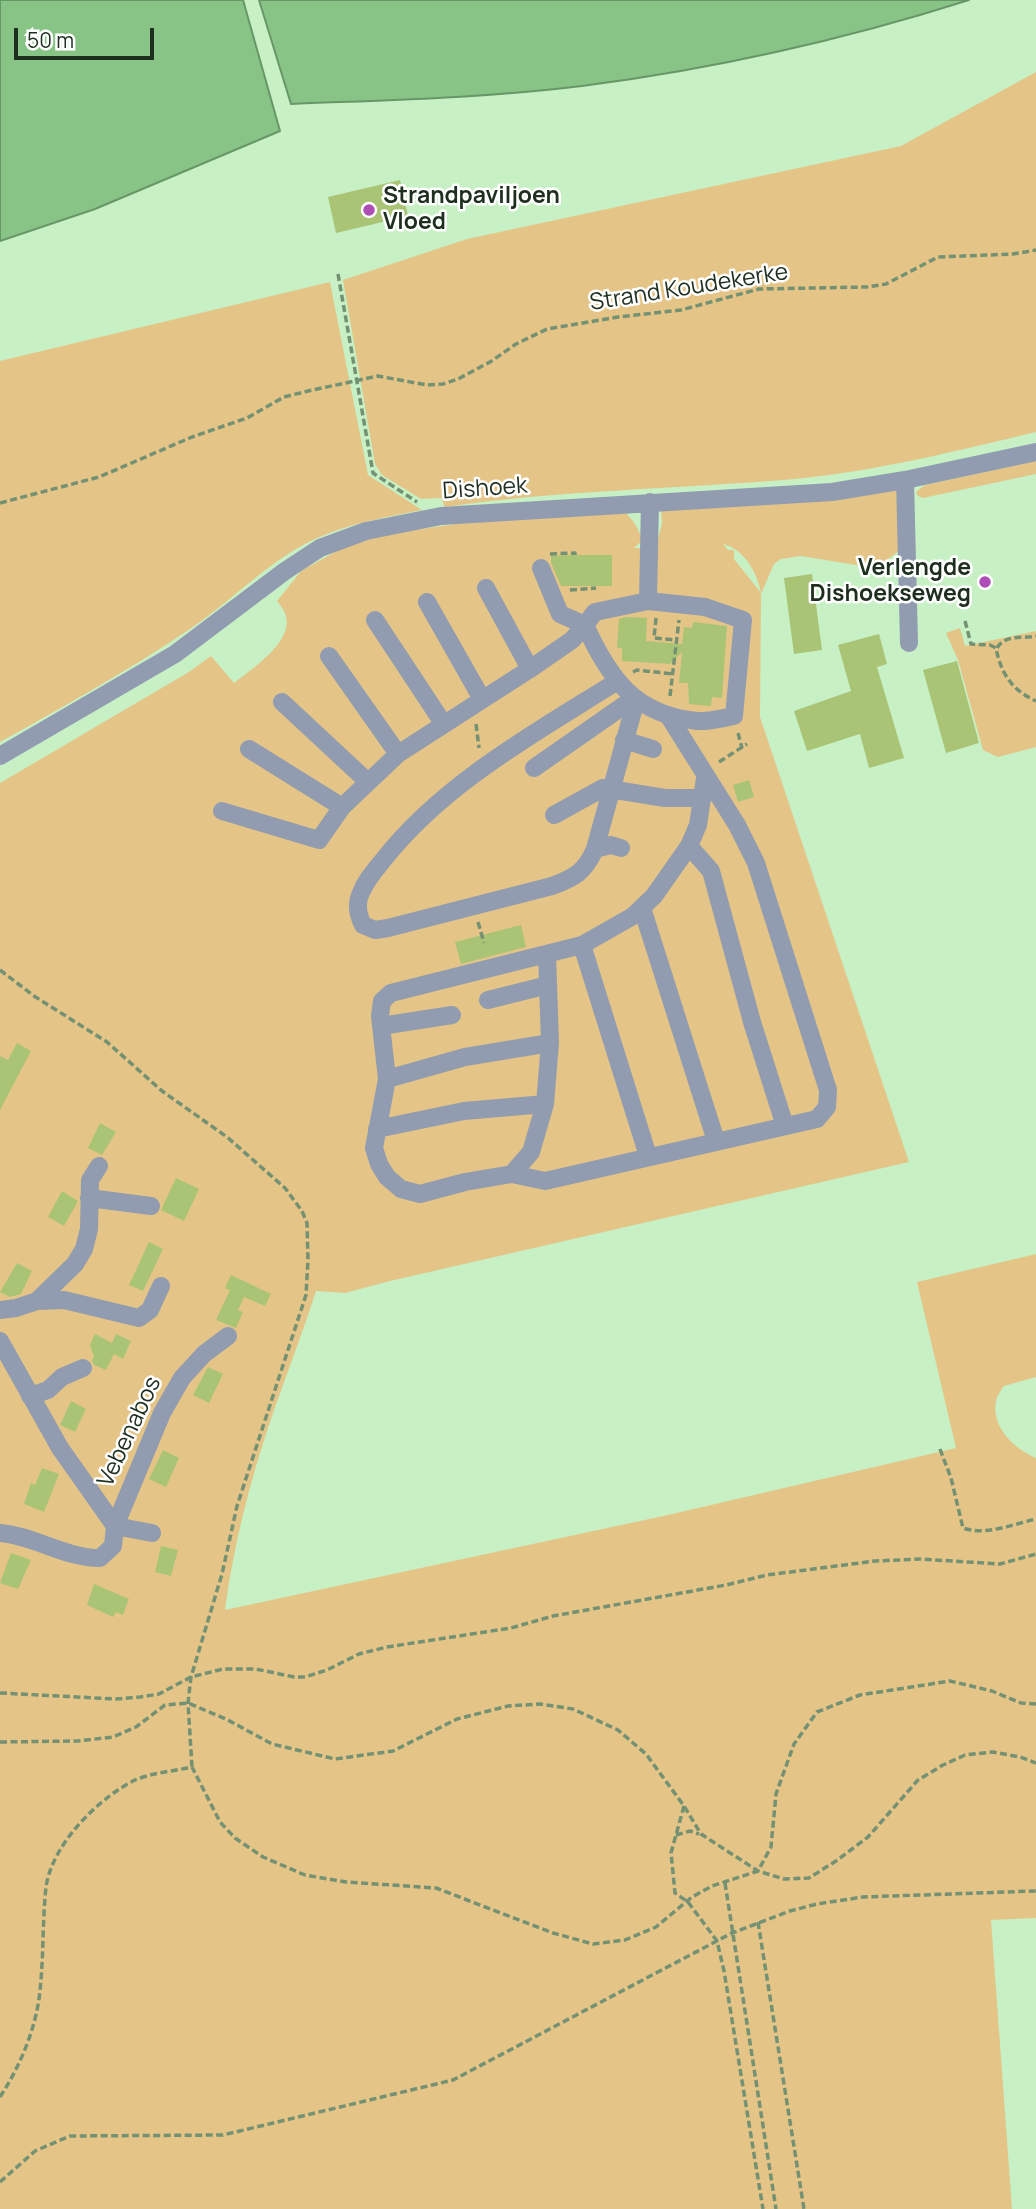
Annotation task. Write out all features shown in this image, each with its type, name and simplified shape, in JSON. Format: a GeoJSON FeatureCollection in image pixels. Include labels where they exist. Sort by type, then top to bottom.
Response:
{"type":"FeatureCollection","features":[{"type":"Feature","properties":{"kind":"street","name":"Dishoek"},"geometry":{"type":"LineString","coordinates":[[0,756],[175,654],[320,548],[366,531],[417,519],[832,492],[905,480],[1036,452]]}},
{"type":"Feature","properties":{"kind":"street"},"geometry":{"type":"LineString","coordinates":[[905,480],[909,643]]}},
{"type":"Feature","properties":{"kind":"street"},"geometry":{"type":"LineString","coordinates":[[650,502],[653,601]]}},
{"type":"Feature","properties":{"kind":"street"},"geometry":{"type":"LineString","coordinates":[[222,811],[319,840],[342,807],[398,754],[572,640],[585,625],[595,612],[653,601],[705,607],[743,620],[734,716],[699,722],[668,715],[633,699],[616,682],[595,648],[585,625],[560,614],[541,568]]}},
{"type":"Feature","properties":{"kind":"street"},"geometry":{"type":"LineString","coordinates":[[486,588],[530,669]]}},
{"type":"Feature","properties":{"kind":"street"},"geometry":{"type":"LineString","coordinates":[[427,602],[477,702]]}},
{"type":"Feature","properties":{"kind":"street"},"geometry":{"type":"LineString","coordinates":[[374,620],[443,723]]}},
{"type":"Feature","properties":{"kind":"street"},"geometry":{"type":"LineString","coordinates":[[330,656],[398,754]]}},
{"type":"Feature","properties":{"kind":"street"},"geometry":{"type":"LineString","coordinates":[[616,682],[482,769],[405,832],[371,874],[360,895],[358,914],[363,925],[376,930],[388,928],[552,886],[572,878],[588,864],[595,849],[633,711],[633,699]]}},
{"type":"Feature","properties":{"kind":"street"},"geometry":{"type":"LineString","coordinates":[[534,768],[633,699]]}},
{"type":"Feature","properties":{"kind":"street"},"geometry":{"type":"LineString","coordinates":[[282,702],[368,782]]}},
{"type":"Feature","properties":{"kind":"street"},"geometry":{"type":"LineString","coordinates":[[668,715],[737,825],[755,863],[828,1090],[827,1107],[817,1119],[545,1181],[512,1174],[465,1182],[420,1194],[401,1189],[387,1177],[374,1148],[387,1079],[381,1026],[382,1001],[391,993],[582,945],[634,916],[654,896],[689,846],[698,825],[704,775]]}},
{"type":"Feature","properties":{"kind":"street"},"geometry":{"type":"LineString","coordinates":[[624,740],[653,749]]}},
{"type":"Feature","properties":{"kind":"street"},"geometry":{"type":"LineString","coordinates":[[249,749],[342,807]]}},
{"type":"Feature","properties":{"kind":"street"},"geometry":{"type":"LineString","coordinates":[[554,814],[603,788],[665,798],[703,798]]}},
{"type":"Feature","properties":{"kind":"street"},"geometry":{"type":"LineString","coordinates":[[595,849],[611,845],[621,848]]}},
{"type":"Feature","properties":{"kind":"street"},"geometry":{"type":"LineString","coordinates":[[689,846],[711,871],[751,1021],[785,1126]]}},
{"type":"Feature","properties":{"kind":"street"},"geometry":{"type":"LineString","coordinates":[[642,908],[716,1141]]}},
{"type":"Feature","properties":{"kind":"street"},"geometry":{"type":"LineString","coordinates":[[582,945],[648,1156]]}},
{"type":"Feature","properties":{"kind":"street"},"geometry":{"type":"LineString","coordinates":[[512,1174],[531,1152],[545,1104],[550,1042],[547,954]]}},
{"type":"Feature","properties":{"kind":"street"},"geometry":{"type":"LineString","coordinates":[[488,1000],[548,985]]}},
{"type":"Feature","properties":{"kind":"street"},"geometry":{"type":"LineString","coordinates":[[381,1026],[452,1015]]}},
{"type":"Feature","properties":{"kind":"street"},"geometry":{"type":"LineString","coordinates":[[387,1079],[465,1057],[550,1042]]}},
{"type":"Feature","properties":{"kind":"street"},"geometry":{"type":"LineString","coordinates":[[377,1129],[464,1111],[545,1104]]}},
{"type":"Feature","properties":{"kind":"street"},"geometry":{"type":"LineString","coordinates":[[37,1301],[75,1264],[85,1250],[89,1229],[90,1180],[99,1166]]}},
{"type":"Feature","properties":{"kind":"street"},"geometry":{"type":"LineString","coordinates":[[89,1198],[151,1206]]}},
{"type":"Feature","properties":{"kind":"street"},"geometry":{"type":"LineString","coordinates":[[0,1310],[37,1301],[64,1300],[139,1318],[150,1310],[162,1286]]}},
{"type":"Feature","properties":{"kind":"street","name":"Vebenabos"},"geometry":{"type":"LineString","coordinates":[[0,1533],[46,1544],[82,1558],[100,1558],[113,1546],[115,1526],[162,1413],[182,1378],[204,1354],[228,1336]]}},
{"type":"Feature","properties":{"kind":"street","name":"Vebenabos"},"geometry":{"type":"LineString","coordinates":[[0,1341],[60,1448],[115,1526]]}},
{"type":"Feature","properties":{"kind":"street"},"geometry":{"type":"LineString","coordinates":[[30,1396],[48,1390],[62,1377],[83,1368]]}},
{"type":"Feature","properties":{"kind":"street"},"geometry":{"type":"LineString","coordinates":[[115,1526],[152,1533]]}},
{"type":"Feature","properties":{"kind":"path","name":"Strand Koudekerke"},"geometry":{"type":"LineString","coordinates":[[0,503],[99,477],[192,437],[247,418],[284,397],[378,376],[428,385],[443,384],[547,329],[681,310],[759,289],[886,284],[938,257],[1013,254],[1036,250]]}},
{"type":"Feature","properties":{"kind":"path"},"geometry":{"type":"LineString","coordinates":[[338,274],[373,473],[421,504]]}},
{"type":"Feature","properties":{"kind":"path"},"geometry":{"type":"LineString","coordinates":[[653,601],[654,638],[677,640]]}},
{"type":"Feature","properties":{"kind":"path"},"geometry":{"type":"LineString","coordinates":[[668,715],[681,604]]}},
{"type":"Feature","properties":{"kind":"path"},"geometry":{"type":"LineString","coordinates":[[965,621],[971,644],[996,648],[1004,675],[1018,691],[1036,701]]}},
{"type":"Feature","properties":{"kind":"path"},"geometry":{"type":"LineString","coordinates":[[996,648],[1000,642],[1012,638],[1036,636]]}},
{"type":"Feature","properties":{"kind":"path"},"geometry":{"type":"LineString","coordinates":[[616,682],[637,670],[673,674]]}},
{"type":"Feature","properties":{"kind":"path"},"geometry":{"type":"LineString","coordinates":[[477,702],[482,769]]}},
{"type":"Feature","properties":{"kind":"path"},"geometry":{"type":"LineString","coordinates":[[704,775],[747,744]]}},
{"type":"Feature","properties":{"kind":"path"},"geometry":{"type":"LineString","coordinates":[[940,1448],[951,1478],[963,1528],[983,1531],[1036,1519]]}},
{"type":"Feature","properties":{"kind":"path"},"geometry":{"type":"LineString","coordinates":[[0,1693],[116,1699],[159,1694],[191,1677],[223,1669],[256,1669],[293,1677],[305,1676],[327,1670],[359,1654],[387,1647],[511,1628],[553,1616],[726,1585],[767,1575],[874,1561],[920,1559],[1000,1564],[1036,1554]]}},
{"type":"Feature","properties":{"kind":"path"},"geometry":{"type":"LineString","coordinates":[[0,2097],[12,2078],[28,2040],[38,2001],[47,1885],[54,1859],[75,1829],[100,1804],[136,1780],[192,1767],[220,1822],[235,1838],[263,1857],[305,1875],[345,1882],[436,1888],[553,1933],[593,1944],[625,1940],[656,1927],[692,1897],[758,1871],[771,1847],[776,1794],[794,1744],[817,1712],[860,1695],[950,1681],[992,1691],[1021,1703],[1036,1704]]}},
{"type":"Feature","properties":{"kind":"path"},"geometry":{"type":"LineString","coordinates":[[0,1742],[78,1741],[113,1737],[136,1727],[165,1705],[188,1703],[228,1720],[272,1744],[335,1759],[393,1751],[457,1719],[508,1706],[540,1704],[573,1709],[618,1730],[646,1754],[701,1834]]}},
{"type":"Feature","properties":{"kind":"path"},"geometry":{"type":"LineString","coordinates":[[675,1835],[690,1831],[701,1834],[758,1871],[784,1879],[809,1878],[868,1837],[918,1780],[965,1755],[993,1752],[1036,1763]]}},
{"type":"Feature","properties":{"kind":"path"},"geometry":{"type":"LineString","coordinates":[[684,1806],[671,1853],[676,1893],[688,1902],[717,1941],[763,2209]]}},
{"type":"Feature","properties":{"kind":"path"},"geometry":{"type":"LineString","coordinates":[[725,1882],[776,2209]]}},
{"type":"Feature","properties":{"kind":"path"},"geometry":{"type":"LineString","coordinates":[[0,2182],[35,2151],[70,2136],[223,2135],[453,2080],[732,1933],[817,1904],[863,1897],[1036,1891]]}},
{"type":"Feature","properties":{"kind":"path"},"geometry":{"type":"LineString","coordinates":[[758,1922],[804,2209]]}},
{"type":"Feature","properties":{"kind":"shaded area"},"geometry":{"type":"Polygon","coordinates":[[[0,0],[243,0],[280,131],[95,209],[0,241],[0,0]]]}},
{"type":"Feature","properties":{"kind":"shaded area"},"geometry":{"type":"Polygon","coordinates":[[[259,0],[969,0],[778,52],[631,79],[509,93],[291,104],[259,0]]]}},
{"type":"Feature","properties":{"kind":"shaded area"},"geometry":{"type":"Polygon","coordinates":[[[1036,72],[1036,432],[916,460],[795,479],[532,497],[445,507],[441,498],[421,499],[382,475],[375,464],[343,280],[467,239],[901,146],[1036,72]]]}},
{"type":"Feature","properties":{"kind":"shaded area"},"geometry":{"type":"Polygon","coordinates":[[[330,282],[368,475],[422,510],[347,527],[305,544],[170,643],[0,742],[0,361],[330,282]]]}},
{"type":"Feature","properties":{"kind":"shaded area"},"geometry":{"type":"Polygon","coordinates":[[[1036,461],[1036,474],[923,498],[916,492],[925,485],[1036,461]]]}},
{"type":"Feature","properties":{"kind":"shaded area"},"geometry":{"type":"Polygon","coordinates":[[[897,486],[899,551],[883,563],[862,566],[801,556],[781,559],[774,564],[761,594],[760,717],[909,1162],[345,1293],[316,1291],[256,1468],[237,1539],[225,1610],[668,1515],[956,1448],[917,1282],[1036,1254],[1036,1377],[1004,1386],[999,1393],[995,1411],[1006,1436],[1020,1449],[1036,1458],[1036,1918],[991,1920],[1012,2209],[0,2209],[0,783],[189,672],[211,656],[234,683],[260,663],[283,635],[287,626],[286,616],[277,601],[301,571],[342,548],[378,535],[470,522],[624,511],[635,524],[642,541],[634,548],[656,548],[662,523],[661,508],[897,486]],[[723,544],[728,550],[734,550],[734,559],[761,593],[748,562],[737,551],[723,544]]]}},
{"type":"Feature","properties":{"kind":"shaded area"},"geometry":{"type":"Polygon","coordinates":[[[960,628],[965,646],[1036,631],[1036,747],[998,757],[983,750],[958,660],[946,633],[960,628]]]}},
{"type":"Feature","properties":{"kind":"building","name":"Strandpaviljoen Vloed"},"geometry":{"type":"Polygon","coordinates":[[[400,180],[408,216],[336,233],[328,197],[400,180]]]}},
{"type":"Feature","properties":{"kind":"building"},"geometry":{"type":"Polygon","coordinates":[[[612,555],[612,586],[561,586],[551,563],[551,556],[612,555]]]}},
{"type":"Feature","properties":{"kind":"building"},"geometry":{"type":"Polygon","coordinates":[[[812,574],[822,650],[794,654],[784,578],[812,574]]]}},
{"type":"Feature","properties":{"kind":"building"},"geometry":{"type":"Polygon","coordinates":[[[647,618],[646,641],[682,644],[684,627],[692,628],[693,622],[727,626],[722,698],[712,697],[711,706],[689,704],[688,683],[679,683],[682,652],[670,664],[622,661],[622,648],[617,648],[619,619],[647,618]]]}},
{"type":"Feature","properties":{"kind":"building"},"geometry":{"type":"Polygon","coordinates":[[[879,634],[887,664],[877,667],[904,758],[869,768],[860,734],[807,751],[794,711],[851,691],[838,645],[879,634]]]}},
{"type":"Feature","properties":{"kind":"building"},"geometry":{"type":"Polygon","coordinates":[[[957,661],[979,743],[946,753],[923,670],[957,661]]]}},
{"type":"Feature","properties":{"kind":"building"},"geometry":{"type":"Polygon","coordinates":[[[749,780],[754,797],[738,802],[733,785],[749,780]]]}},
{"type":"Feature","properties":{"kind":"building"},"geometry":{"type":"Polygon","coordinates":[[[521,925],[526,947],[461,964],[455,942],[521,925]]]}},
{"type":"Feature","properties":{"kind":"building"},"geometry":{"type":"Polygon","coordinates":[[[17,1043],[31,1051],[0,1110],[0,1056],[8,1060],[17,1043]]]}},
{"type":"Feature","properties":{"kind":"building"},"geometry":{"type":"Polygon","coordinates":[[[100,1123],[116,1132],[102,1155],[88,1148],[100,1123]]]}},
{"type":"Feature","properties":{"kind":"building"},"geometry":{"type":"Polygon","coordinates":[[[176,1178],[199,1189],[184,1221],[161,1210],[176,1178]]]}},
{"type":"Feature","properties":{"kind":"building"},"geometry":{"type":"Polygon","coordinates":[[[62,1191],[78,1201],[64,1226],[48,1217],[62,1191]]]}},
{"type":"Feature","properties":{"kind":"building"},"geometry":{"type":"Polygon","coordinates":[[[149,1242],[163,1249],[143,1291],[129,1285],[149,1242]]]}},
{"type":"Feature","properties":{"kind":"building"},"geometry":{"type":"Polygon","coordinates":[[[17,1263],[32,1271],[21,1294],[10,1297],[0,1292],[17,1263]]]}},
{"type":"Feature","properties":{"kind":"building"},"geometry":{"type":"Polygon","coordinates":[[[231,1275],[271,1294],[265,1306],[244,1297],[238,1310],[243,1312],[236,1328],[216,1320],[230,1290],[225,1288],[231,1275]]]}},
{"type":"Feature","properties":{"kind":"building"},"geometry":{"type":"Polygon","coordinates":[[[95,1334],[112,1343],[116,1334],[131,1341],[123,1359],[114,1354],[106,1370],[94,1365],[92,1361],[94,1357],[90,1345],[95,1334]]]}},
{"type":"Feature","properties":{"kind":"building"},"geometry":{"type":"Polygon","coordinates":[[[208,1367],[223,1374],[209,1403],[193,1395],[208,1367]]]}},
{"type":"Feature","properties":{"kind":"building"},"geometry":{"type":"Polygon","coordinates":[[[71,1401],[86,1409],[75,1432],[60,1425],[71,1401]]]}},
{"type":"Feature","properties":{"kind":"building"},"geometry":{"type":"Polygon","coordinates":[[[163,1450],[179,1458],[166,1487],[149,1479],[163,1450]]]}},
{"type":"Feature","properties":{"kind":"building"},"geometry":{"type":"Polygon","coordinates":[[[42,1468],[59,1474],[44,1512],[24,1504],[31,1483],[35,1485],[42,1468]]]}},
{"type":"Feature","properties":{"kind":"building"},"geometry":{"type":"Polygon","coordinates":[[[161,1546],[178,1550],[171,1576],[155,1572],[161,1546]]]}},
{"type":"Feature","properties":{"kind":"building"},"geometry":{"type":"Polygon","coordinates":[[[11,1553],[31,1560],[18,1589],[0,1583],[11,1553]]]}},
{"type":"Feature","properties":{"kind":"building"},"geometry":{"type":"Polygon","coordinates":[[[94,1584],[129,1599],[123,1615],[116,1612],[113,1617],[87,1605],[94,1584]]]}},
{"type":"Feature","properties":{"kind":"place","name":"Strandpaviljoen Vloed"},"geometry":{"type":"Point","coordinates":[369,210]}},
{"type":"Feature","properties":{"kind":"place","name":"Verlengde Dishoekseweg"},"geometry":{"type":"Point","coordinates":[985,582]}}]}
